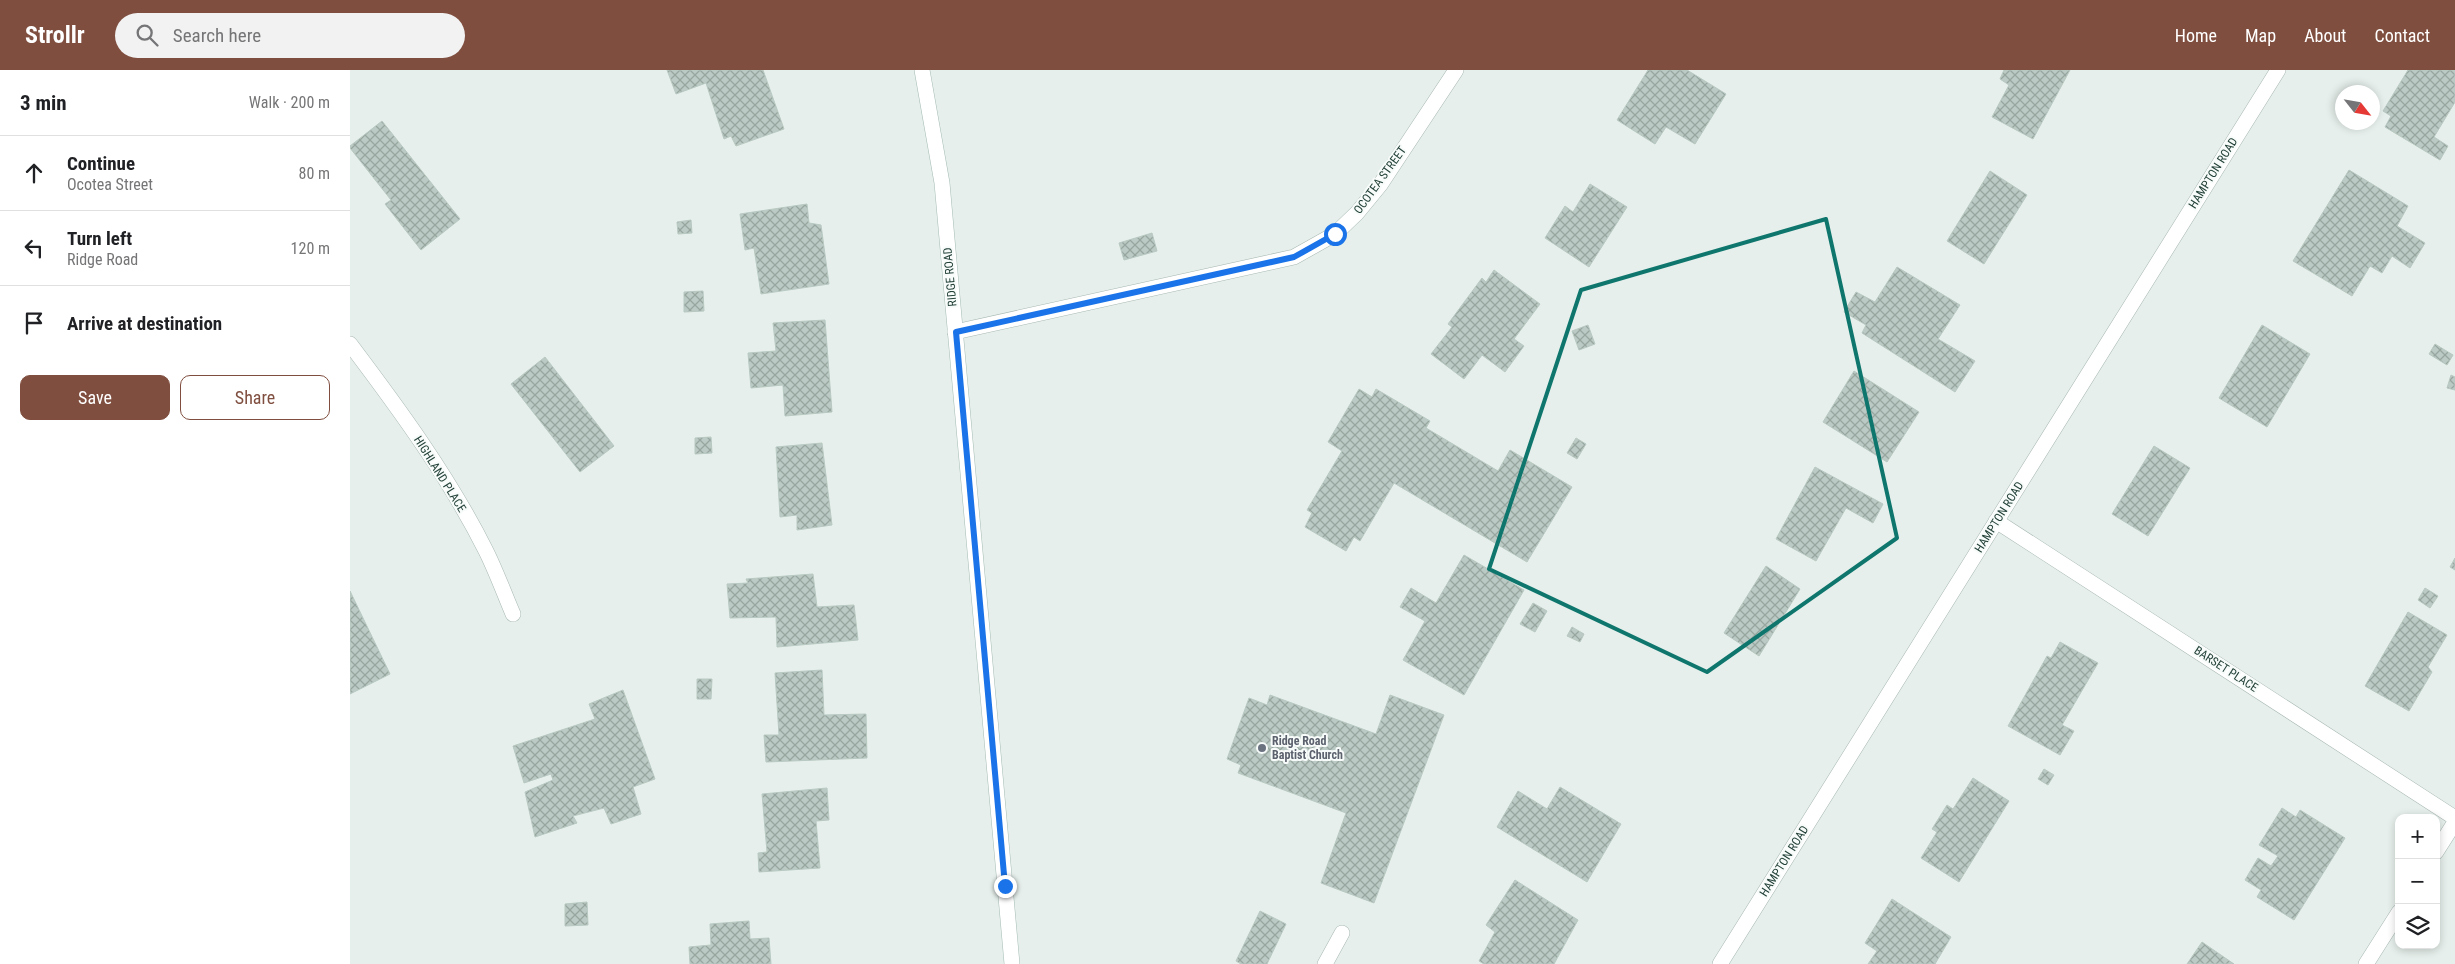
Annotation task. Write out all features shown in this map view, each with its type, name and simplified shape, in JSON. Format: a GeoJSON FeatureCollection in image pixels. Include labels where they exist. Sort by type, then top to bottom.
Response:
{"type":"FeatureCollection","features":[{"type":"Feature","properties":{"kind":"street","name":"RIDGE ROAD"},"geometry":{"type":"LineString","coordinates":[[922,70],[942,183],[1012,964]]}},
{"type":"Feature","properties":{"kind":"street","name":"OCOTEA STREET"},"geometry":{"type":"LineString","coordinates":[[956,332],[1294,257],[1335,234],[1357,213],[1380,184],[1456,70]]}},
{"type":"Feature","properties":{"kind":"street","name":"HAMPTON ROAD"},"geometry":{"type":"LineString","coordinates":[[1720,964],[2278,70]]}},
{"type":"Feature","properties":{"kind":"street","name":"HIGHLAND PLACE"},"geometry":{"type":"LineString","coordinates":[[350,344],[402,412],[461,506],[486,551],[514,614]]}},
{"type":"Feature","properties":{"kind":"street","name":"BARSET PLACE"},"geometry":{"type":"LineString","coordinates":[[1996,521],[2455,818]]}},
{"type":"Feature","properties":{"kind":"street"},"geometry":{"type":"LineString","coordinates":[[2440,846],[2455,822]]}},
{"type":"Feature","properties":{"kind":"street"},"geometry":{"type":"LineString","coordinates":[[2366,964],[2395,918]]}},
{"type":"Feature","properties":{"kind":"street"},"geometry":{"type":"LineString","coordinates":[[1325,964],[1342,933]]}},
{"type":"Feature","properties":{"kind":"highlighted area"},"geometry":{"type":"Polygon","coordinates":[[[1826,219],[1897,538],[1707,672],[1489,569],[1581,290],[1826,219]]]}},
{"type":"Feature","properties":{"kind":"building"},"geometry":{"type":"Polygon","coordinates":[[[667,70],[763,70],[784,129],[736,146],[731,136],[724,139],[706,83],[676,94],[667,70]]]}},
{"type":"Feature","properties":{"kind":"building"},"geometry":{"type":"Polygon","coordinates":[[[1648,70],[1687,70],[1726,94],[1695,144],[1666,127],[1655,144],[1617,120],[1648,70]]]}},
{"type":"Feature","properties":{"kind":"building"},"geometry":{"type":"Polygon","coordinates":[[[2004,70],[2070,70],[2033,139],[1992,117],[2009,85],[2000,79],[2004,70]]]}},
{"type":"Feature","properties":{"kind":"building"},"geometry":{"type":"Polygon","coordinates":[[[2408,70],[2455,70],[2455,102],[2434,137],[2448,146],[2440,160],[2385,127],[2391,116],[2383,111],[2408,70]]]}},
{"type":"Feature","properties":{"kind":"building"},"geometry":{"type":"Polygon","coordinates":[[[382,121],[460,219],[421,250],[385,204],[391,200],[350,148],[350,146],[382,121]]]}},
{"type":"Feature","properties":{"kind":"building"},"geometry":{"type":"Polygon","coordinates":[[[2349,170],[2408,206],[2397,226],[2425,243],[2410,268],[2392,256],[2382,273],[2370,266],[2352,296],[2293,261],[2349,170]]]}},
{"type":"Feature","properties":{"kind":"building"},"geometry":{"type":"Polygon","coordinates":[[[1990,171],[2027,195],[1984,264],[1947,241],[1990,171]]]}},
{"type":"Feature","properties":{"kind":"building"},"geometry":{"type":"Polygon","coordinates":[[[1590,184],[1627,207],[1589,267],[1545,238],[1565,206],[1573,212],[1590,184]]]}},
{"type":"Feature","properties":{"kind":"building"},"geometry":{"type":"Polygon","coordinates":[[[807,204],[809,223],[821,225],[829,284],[761,294],[754,248],[745,250],[740,214],[807,204]]]}},
{"type":"Feature","properties":{"kind":"building"},"geometry":{"type":"Polygon","coordinates":[[[691,220],[692,233],[678,234],[677,222],[691,220]]]}},
{"type":"Feature","properties":{"kind":"building"},"geometry":{"type":"Polygon","coordinates":[[[1152,233],[1157,251],[1124,260],[1119,243],[1152,233]]]}},
{"type":"Feature","properties":{"kind":"building"},"geometry":{"type":"Polygon","coordinates":[[[1897,267],[1960,305],[1938,339],[1975,361],[1955,392],[1862,333],[1866,325],[1844,312],[1856,292],[1875,302],[1897,267]]]}},
{"type":"Feature","properties":{"kind":"building"},"geometry":{"type":"Polygon","coordinates":[[[1494,270],[1540,304],[1514,339],[1524,346],[1505,372],[1482,355],[1464,379],[1431,354],[1452,327],[1448,324],[1482,278],[1486,282],[1494,270]]]}},
{"type":"Feature","properties":{"kind":"building"},"geometry":{"type":"Polygon","coordinates":[[[703,291],[704,311],[684,312],[684,292],[703,291]]]}},
{"type":"Feature","properties":{"kind":"building"},"geometry":{"type":"Polygon","coordinates":[[[825,320],[832,412],[785,416],[783,385],[751,388],[748,353],[776,351],[773,323],[825,320]]]}},
{"type":"Feature","properties":{"kind":"building"},"geometry":{"type":"Polygon","coordinates":[[[1588,325],[1595,344],[1579,350],[1572,331],[1588,325]]]}},
{"type":"Feature","properties":{"kind":"building"},"geometry":{"type":"Polygon","coordinates":[[[2262,325],[2310,354],[2267,427],[2219,398],[2262,325]]]}},
{"type":"Feature","properties":{"kind":"building"},"geometry":{"type":"Polygon","coordinates":[[[2435,344],[2453,355],[2447,365],[2429,354],[2435,344]]]}},
{"type":"Feature","properties":{"kind":"building"},"geometry":{"type":"Polygon","coordinates":[[[545,357],[614,446],[580,472],[511,384],[545,357]]]}},
{"type":"Feature","properties":{"kind":"building"},"geometry":{"type":"Polygon","coordinates":[[[1854,371],[1919,412],[1887,462],[1823,422],[1854,371]]]}},
{"type":"Feature","properties":{"kind":"building"},"geometry":{"type":"Polygon","coordinates":[[[2451,375],[2455,377],[2455,390],[2447,388],[2451,375]]]}},
{"type":"Feature","properties":{"kind":"building"},"geometry":{"type":"Polygon","coordinates":[[[1359,389],[1372,397],[1376,389],[1430,421],[1426,428],[1498,471],[1510,450],[1572,487],[1527,562],[1394,483],[1360,541],[1354,537],[1346,551],[1305,527],[1312,513],[1307,510],[1342,451],[1328,442],[1359,389]]]}},
{"type":"Feature","properties":{"kind":"building"},"geometry":{"type":"Polygon","coordinates":[[[711,437],[712,453],[695,454],[695,438],[711,437]]]}},
{"type":"Feature","properties":{"kind":"building"},"geometry":{"type":"Polygon","coordinates":[[[1576,438],[1586,444],[1577,459],[1567,453],[1576,438]]]}},
{"type":"Feature","properties":{"kind":"building"},"geometry":{"type":"Polygon","coordinates":[[[822,443],[832,525],[797,530],[797,515],[780,517],[776,447],[822,443]]]}},
{"type":"Feature","properties":{"kind":"building"},"geometry":{"type":"Polygon","coordinates":[[[2154,446],[2190,468],[2148,536],[2112,514],[2154,446]]]}},
{"type":"Feature","properties":{"kind":"building"},"geometry":{"type":"Polygon","coordinates":[[[1815,467],[1883,504],[1873,523],[1846,508],[1816,561],[1776,539],[1815,467]]]}},
{"type":"Feature","properties":{"kind":"building"},"geometry":{"type":"Polygon","coordinates":[[[1464,555],[1524,590],[1464,695],[1403,660],[1425,621],[1400,607],[1411,588],[1436,603],[1464,555]]]}},
{"type":"Feature","properties":{"kind":"building"},"geometry":{"type":"Polygon","coordinates":[[[2455,558],[2455,570],[2450,567],[2455,558]]]}},
{"type":"Feature","properties":{"kind":"building"},"geometry":{"type":"Polygon","coordinates":[[[1766,566],[1800,589],[1759,656],[1724,633],[1766,566]]]}},
{"type":"Feature","properties":{"kind":"building"},"geometry":{"type":"Polygon","coordinates":[[[813,574],[817,607],[854,605],[858,640],[777,647],[776,617],[730,618],[727,584],[748,583],[746,579],[813,574]]]}},
{"type":"Feature","properties":{"kind":"building"},"geometry":{"type":"Polygon","coordinates":[[[2425,588],[2438,596],[2430,608],[2418,600],[2425,588]]]}},
{"type":"Feature","properties":{"kind":"building"},"geometry":{"type":"Polygon","coordinates":[[[350,591],[390,674],[350,694],[350,591]]]}},
{"type":"Feature","properties":{"kind":"building"},"geometry":{"type":"Polygon","coordinates":[[[1533,603],[1547,611],[1535,632],[1520,624],[1533,603]]]}},
{"type":"Feature","properties":{"kind":"building"},"geometry":{"type":"Polygon","coordinates":[[[2408,612],[2447,635],[2428,667],[2432,672],[2409,711],[2365,686],[2408,612]]]}},
{"type":"Feature","properties":{"kind":"building"},"geometry":{"type":"Polygon","coordinates":[[[1572,627],[1584,634],[1580,642],[1567,636],[1572,627]]]}},
{"type":"Feature","properties":{"kind":"building"},"geometry":{"type":"Polygon","coordinates":[[[2060,642],[2098,663],[2062,725],[2074,731],[2060,755],[2008,726],[2047,656],[2051,658],[2060,642]]]}},
{"type":"Feature","properties":{"kind":"building"},"geometry":{"type":"Polygon","coordinates":[[[822,670],[824,715],[866,714],[867,758],[766,762],[764,735],[779,735],[775,673],[822,670]]]}},
{"type":"Feature","properties":{"kind":"building"},"geometry":{"type":"Polygon","coordinates":[[[697,679],[712,679],[711,699],[697,699],[697,679]]]}},
{"type":"Feature","properties":{"kind":"building"},"geometry":{"type":"Polygon","coordinates":[[[623,690],[655,779],[633,787],[641,814],[611,824],[604,808],[573,816],[577,823],[535,837],[525,792],[553,780],[551,774],[524,783],[513,746],[595,719],[589,704],[623,690]]]}},
{"type":"Feature","properties":{"kind":"building"},"geometry":{"type":"Polygon","coordinates":[[[1270,695],[1376,734],[1390,695],[1444,715],[1374,903],[1321,883],[1346,813],[1238,773],[1241,765],[1227,759],[1249,698],[1267,705],[1270,695]]]}},
{"type":"Feature","properties":{"kind":"building"},"geometry":{"type":"Polygon","coordinates":[[[2044,769],[2054,775],[2048,785],[2038,779],[2044,769]]]}},
{"type":"Feature","properties":{"kind":"building"},"geometry":{"type":"Polygon","coordinates":[[[1973,778],[2009,801],[1959,882],[1921,858],[1937,832],[1932,829],[1947,805],[1953,809],[1973,778]]]}},
{"type":"Feature","properties":{"kind":"building"},"geometry":{"type":"Polygon","coordinates":[[[1560,787],[1621,824],[1587,882],[1497,827],[1518,791],[1547,809],[1560,787]]]}},
{"type":"Feature","properties":{"kind":"building"},"geometry":{"type":"Polygon","coordinates":[[[827,788],[829,820],[816,821],[820,868],[759,872],[758,853],[767,852],[762,794],[827,788]]]}},
{"type":"Feature","properties":{"kind":"building"},"geometry":{"type":"Polygon","coordinates":[[[2282,808],[2296,817],[2300,810],[2345,838],[2294,920],[2257,897],[2261,890],[2245,880],[2258,858],[2271,866],[2278,856],[2259,845],[2282,808]]]}},
{"type":"Feature","properties":{"kind":"building"},"geometry":{"type":"Polygon","coordinates":[[[1515,880],[1578,920],[1554,964],[1484,964],[1479,961],[1495,932],[1486,925],[1515,880]]]}},
{"type":"Feature","properties":{"kind":"building"},"geometry":{"type":"Polygon","coordinates":[[[1892,899],[1951,937],[1935,964],[1868,964],[1877,951],[1865,943],[1892,899]]]}},
{"type":"Feature","properties":{"kind":"building"},"geometry":{"type":"Polygon","coordinates":[[[587,902],[588,925],[565,926],[565,904],[587,902]]]}},
{"type":"Feature","properties":{"kind":"building"},"geometry":{"type":"Polygon","coordinates":[[[1260,911],[1286,924],[1267,964],[1241,964],[1236,961],[1260,911]]]}},
{"type":"Feature","properties":{"kind":"building"},"geometry":{"type":"Polygon","coordinates":[[[749,921],[750,939],[769,938],[771,964],[690,964],[689,947],[711,945],[710,924],[749,921]]]}},
{"type":"Feature","properties":{"kind":"building"},"geometry":{"type":"Polygon","coordinates":[[[2202,942],[2234,964],[2187,964],[2202,942]]]}},
{"type":"Feature","properties":{"kind":"place","name":"Ridge Road Baptist Church"},"geometry":{"type":"Point","coordinates":[1262,748]}},
{"type":"Feature","properties":{"kind":"route"},"geometry":{"type":"LineString","coordinates":[[1005,886],[956,332],[1193,281],[1294,257],[1335,234]]}}]}
